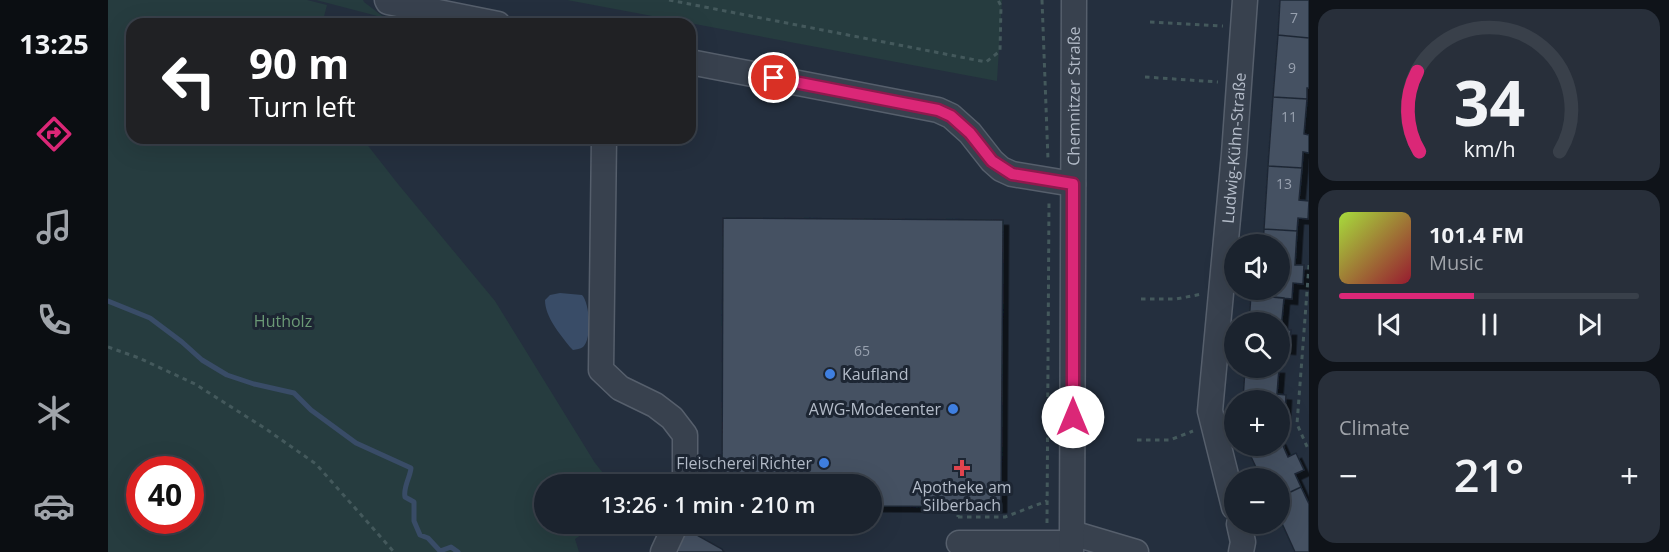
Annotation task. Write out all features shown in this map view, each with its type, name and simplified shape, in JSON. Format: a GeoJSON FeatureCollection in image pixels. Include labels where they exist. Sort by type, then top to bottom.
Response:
{"type":"FeatureCollection","features":[{"type":"Feature","properties":{"kind":"street"},"geometry":{"type":"LineString","coordinates":[[387,0],[468,18]]}},
{"type":"Feature","properties":{"kind":"street","name":"Chemnitzer Straße"},"geometry":{"type":"LineString","coordinates":[[1072,543],[1074,0]]}},
{"type":"Feature","properties":{"kind":"street","name":"Ludwig-Kühn-Straße"},"geometry":{"type":"LineString","coordinates":[[1224,468],[1210,411],[1245,0]]}},
{"type":"Feature","properties":{"kind":"street"},"geometry":{"type":"LineString","coordinates":[[696,63],[938,110],[951,116],[970,133],[992,161],[1001,168],[1012,174],[1073,184]]}},
{"type":"Feature","properties":{"kind":"street"},"geometry":{"type":"LineString","coordinates":[[604,144],[601,370],[620,388],[655,405],[672,418],[685,435],[685,474]]}},
{"type":"Feature","properties":{"kind":"street"},"geometry":{"type":"LineString","coordinates":[[663,552],[671,534]]}},
{"type":"Feature","properties":{"kind":"street"},"geometry":{"type":"LineString","coordinates":[[1241,534],[1243,542],[1241,552]]}},
{"type":"Feature","properties":{"kind":"street"},"geometry":{"type":"LineString","coordinates":[[959,543],[1072,543],[1136,552]]}},
{"type":"Feature","properties":{"kind":"path"},"geometry":{"type":"LineString","coordinates":[[669,0],[986,62],[1000,51],[1001,6],[998,0]]}},
{"type":"Feature","properties":{"kind":"path"},"geometry":{"type":"LineString","coordinates":[[1042,0],[1049,180],[1047,544]]}},
{"type":"Feature","properties":{"kind":"path"},"geometry":{"type":"LineString","coordinates":[[1150,22],[1243,27]]}},
{"type":"Feature","properties":{"kind":"path"},"geometry":{"type":"LineString","coordinates":[[1145,77],[1239,84]]}},
{"type":"Feature","properties":{"kind":"path"},"geometry":{"type":"LineString","coordinates":[[1309,265],[1297,424],[1309,451]]}},
{"type":"Feature","properties":{"kind":"path"},"geometry":{"type":"LineString","coordinates":[[1141,299],[1176,299],[1221,290]]}},
{"type":"Feature","properties":{"kind":"path"},"geometry":{"type":"LineString","coordinates":[[108,347],[139,358],[195,384],[316,464],[393,552]]}},
{"type":"Feature","properties":{"kind":"path"},"geometry":{"type":"LineString","coordinates":[[1137,440],[1170,440],[1213,423]]}},
{"type":"Feature","properties":{"kind":"path"},"geometry":{"type":"LineString","coordinates":[[958,517],[1005,517],[1047,501]]}},
{"type":"Feature","properties":{"kind":"green space","name":"Hutholz"},"geometry":{"type":"Polygon","coordinates":[[[108,0],[307,0],[327,5],[324,18],[126,18],[126,144],[367,144],[495,301],[604,474],[534,474],[534,534],[582,534],[575,539],[579,552],[108,552],[108,0]]]}},
{"type":"Feature","properties":{"kind":"green space"},"geometry":{"type":"Polygon","coordinates":[[[316,0],[363,0],[385,18],[316,0]]]}},
{"type":"Feature","properties":{"kind":"green space"},"geometry":{"type":"Polygon","coordinates":[[[567,0],[1002,0],[997,81],[696,24],[696,18],[663,18],[567,0]]]}},
{"type":"Feature","properties":{"kind":"water"},"geometry":{"type":"Polygon","coordinates":[[[560,293],[582,295],[585,299],[589,330],[586,343],[581,348],[573,350],[570,347],[548,313],[545,300],[550,295],[560,293]]]}},
{"type":"Feature","properties":{"kind":"building"},"geometry":{"type":"Polygon","coordinates":[[[1280,0],[1309,0],[1309,38],[1278,35],[1280,0]]]}},
{"type":"Feature","properties":{"kind":"building"},"geometry":{"type":"Polygon","coordinates":[[[1278,35],[1309,38],[1307,99],[1273,97],[1278,35]]]}},
{"type":"Feature","properties":{"kind":"building"},"geometry":{"type":"Polygon","coordinates":[[[1273,97],[1307,99],[1304,134],[1309,135],[1309,153],[1303,152],[1302,168],[1268,166],[1273,97]]]}},
{"type":"Feature","properties":{"kind":"building"},"geometry":{"type":"Polygon","coordinates":[[[1268,166],[1302,168],[1299,200],[1309,201],[1308,219],[1298,218],[1297,231],[1264,229],[1268,166]]]}},
{"type":"Feature","properties":{"kind":"building"},"geometry":{"type":"Polygon","coordinates":[[[723,218],[1003,220],[1001,507],[882,506],[882,474],[722,474],[723,218]]]}},
{"type":"Feature","properties":{"kind":"building"},"geometry":{"type":"Polygon","coordinates":[[[1264,229],[1297,231],[1295,265],[1304,265],[1303,284],[1293,283],[1292,299],[1290,299],[1290,234],[1264,234],[1264,229]]]}},
{"type":"Feature","properties":{"kind":"building"},"geometry":{"type":"Polygon","coordinates":[[[1251,300],[1284,300],[1283,312],[1250,312],[1251,300]]]}},
{"type":"Feature","properties":{"kind":"building"},"geometry":{"type":"Polygon","coordinates":[[[1244,378],[1278,378],[1277,390],[1244,390],[1244,378]]]}},
{"type":"Feature","properties":{"kind":"building"},"geometry":{"type":"Polygon","coordinates":[[[1296,453],[1304,470],[1295,474],[1301,487],[1290,492],[1290,468],[1256,468],[1251,456],[1288,457],[1296,453]]]}},
{"type":"Feature","properties":{"kind":"building"},"geometry":{"type":"Polygon","coordinates":[[[1301,487],[1309,504],[1309,552],[1295,552],[1287,534],[1290,534],[1290,492],[1301,487]]]}},
{"type":"Feature","properties":{"kind":"building"},"geometry":{"type":"Polygon","coordinates":[[[680,534],[695,534],[724,552],[675,552],[680,534]]]}},
{"type":"Feature","properties":{"kind":"waterway"},"geometry":{"type":"LineString","coordinates":[[108,301],[150,318],[202,360],[227,375],[294,393],[311,410],[356,443],[411,468],[405,497],[414,502],[414,521],[420,535],[428,538],[440,551],[451,547],[458,552]]}},
{"type":"Feature","properties":{"kind":"place","name":"Kaufland"},"geometry":{"type":"Point","coordinates":[830,374]}},
{"type":"Feature","properties":{"kind":"place","name":"AWG-Modecenter"},"geometry":{"type":"Point","coordinates":[953,409]}},
{"type":"Feature","properties":{"kind":"place","name":"Fleischerei Richter"},"geometry":{"type":"Point","coordinates":[824,463]}},
{"type":"Feature","properties":{"kind":"place","name":"Apotheke am Silberbach"},"geometry":{"type":"Point","coordinates":[962,468]}},
{"type":"Feature","properties":{"kind":"route"},"geometry":{"type":"LineString","coordinates":[[774,78],[938,110],[951,116],[970,133],[992,161],[1001,168],[1012,174],[1073,184],[1073,417]]}}]}
